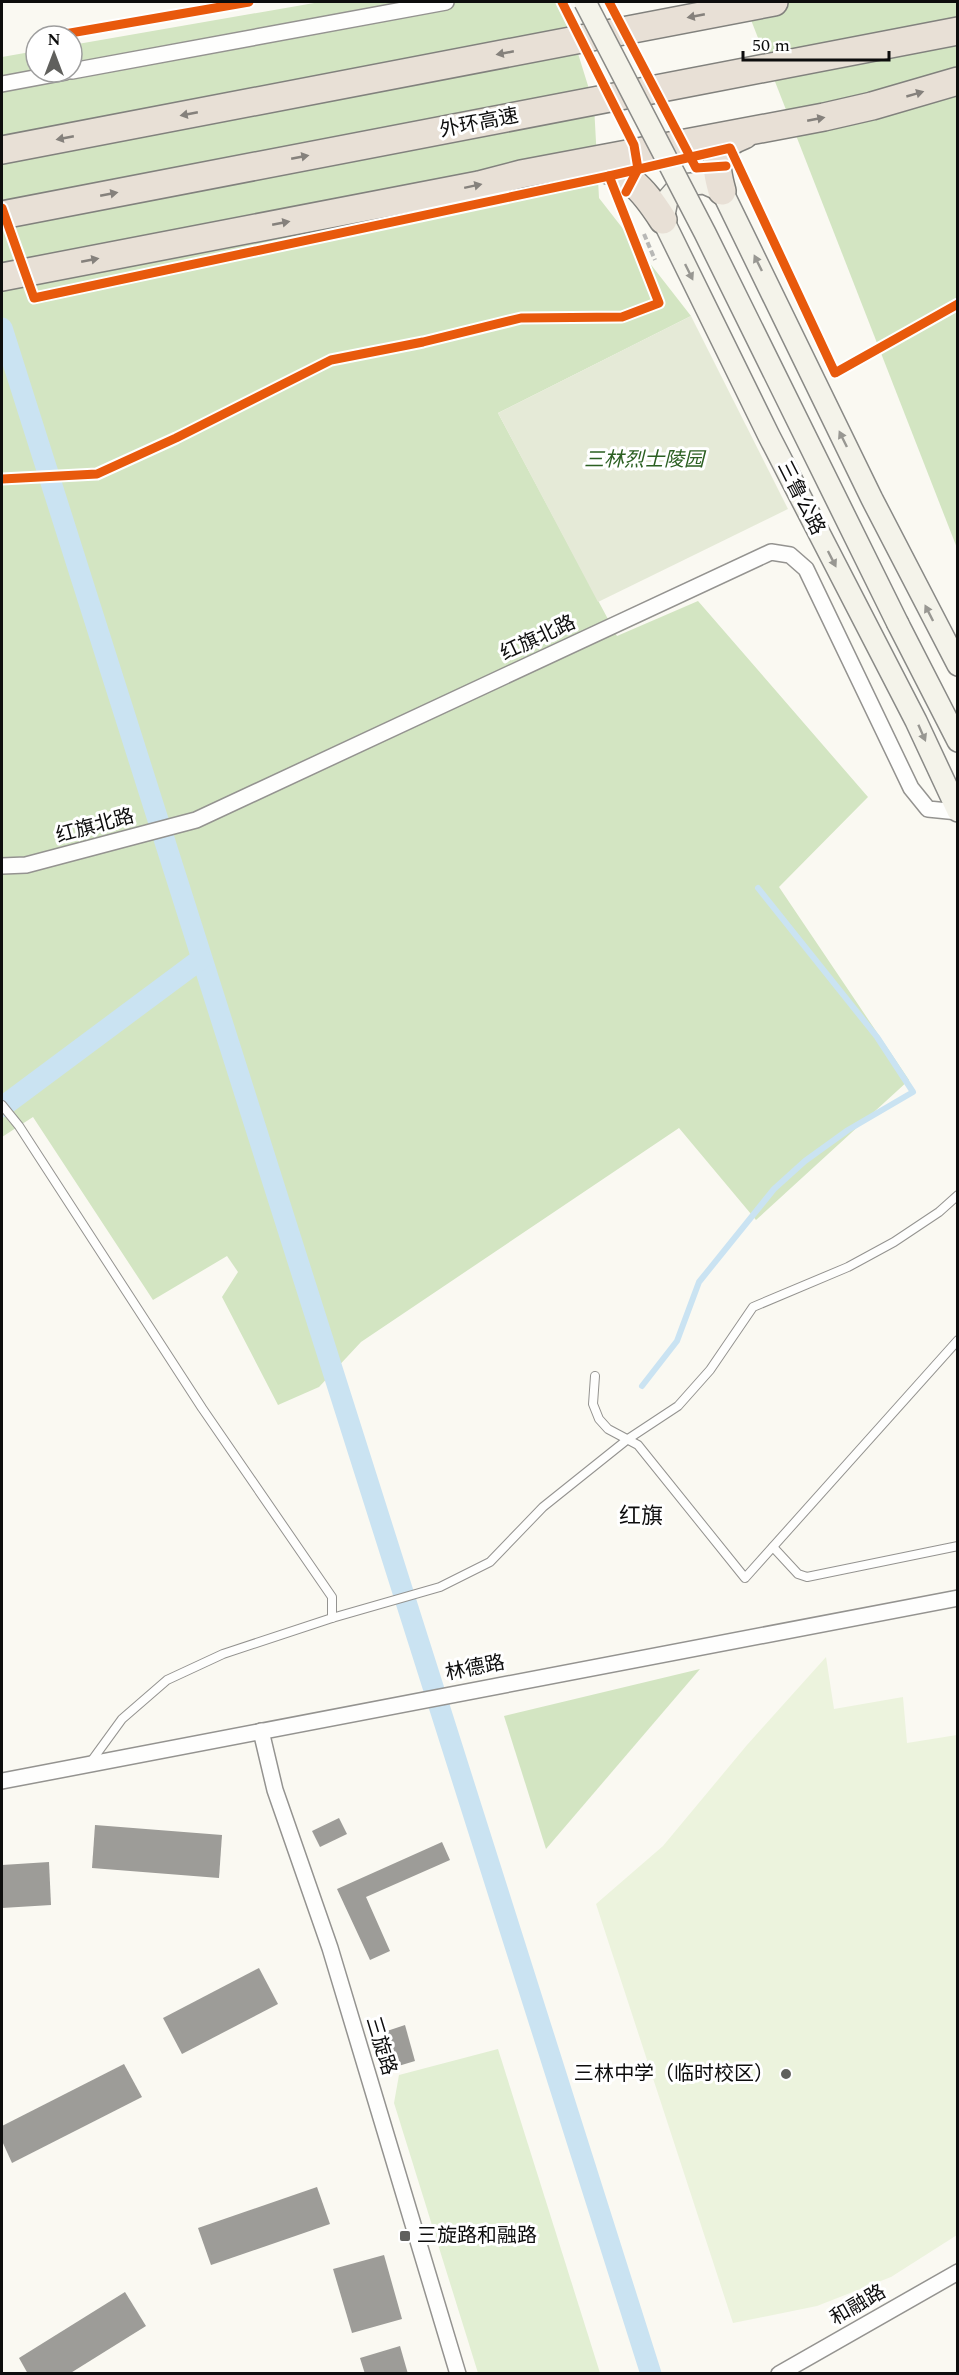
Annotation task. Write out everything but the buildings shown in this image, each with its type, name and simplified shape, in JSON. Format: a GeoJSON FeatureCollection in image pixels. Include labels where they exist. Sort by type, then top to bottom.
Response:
{"type":"FeatureCollection","features":[{"type":"Feature","properties":{"kind":"highway"},"geometry":{"type":"LineString","coordinates":[[2,150],[774,2]]}},
{"type":"Feature","properties":{"kind":"highway","name":"外环高速"},"geometry":{"type":"LineString","coordinates":[[6,214],[957,31]]}},
{"type":"Feature","properties":{"kind":"highway"},"geometry":{"type":"LineString","coordinates":[[2,277],[478,185],[521,174],[758,130],[872,106],[957,81]]}},
{"type":"Feature","properties":{"kind":"highway"},"geometry":{"type":"LineString","coordinates":[[722,191],[716,169],[718,153],[731,140],[758,130]]}},
{"type":"Feature","properties":{"kind":"highway"},"geometry":{"type":"LineString","coordinates":[[576,164],[604,167],[628,177],[646,194],[663,220]]}},
{"type":"Feature","properties":{"kind":"main road","name":"三鲁公路"},"geometry":{"type":"LineString","coordinates":[[585,2],[705,233],[957,741]]}},
{"type":"Feature","properties":{"kind":"main road"},"geometry":{"type":"LineString","coordinates":[[663,220],[667,200],[680,185],[704,183],[722,191],[883,520],[957,665]]}},
{"type":"Feature","properties":{"kind":"main road","name":"三鲁公路"},"geometry":{"type":"LineString","coordinates":[[663,220],[769,436],[916,721],[957,812]]}},
{"type":"Feature","properties":{"kind":"street"},"geometry":{"type":"LineString","coordinates":[[84,69],[446,2]]}},
{"type":"Feature","properties":{"kind":"street"},"geometry":{"type":"LineString","coordinates":[[2,84],[24,80]]}},
{"type":"Feature","properties":{"kind":"street","name":"红旗北路"},"geometry":{"type":"LineString","coordinates":[[2,866],[26,866],[196,820],[771,552],[790,555],[806,569],[911,788],[928,809],[957,812]]}},
{"type":"Feature","properties":{"kind":"street","name":"林德路"},"geometry":{"type":"LineString","coordinates":[[2,1781],[957,1598]]}},
{"type":"Feature","properties":{"kind":"street","name":"三旋路"},"geometry":{"type":"LineString","coordinates":[[261,1731],[275,1790],[330,1948],[459,2373]]}},
{"type":"Feature","properties":{"kind":"street","name":"和融路"},"geometry":{"type":"LineString","coordinates":[[779,2373],[957,2272]]}},
{"type":"Feature","properties":{"kind":"lane"},"geometry":{"type":"LineString","coordinates":[[2,1105],[19,1126],[202,1408],[332,1597],[332,1618]]}},
{"type":"Feature","properties":{"kind":"lane"},"geometry":{"type":"LineString","coordinates":[[89,1764],[122,1719],[167,1680],[223,1654],[332,1618],[440,1587],[490,1562],[543,1507],[628,1438],[678,1406],[710,1370],[753,1307],[848,1267],[921,1224],[939,1212],[957,1195]]}},
{"type":"Feature","properties":{"kind":"lane"},"geometry":{"type":"LineString","coordinates":[[595,1376],[593,1404],[599,1419],[608,1429],[638,1445],[745,1578],[957,1340]]}},
{"type":"Feature","properties":{"kind":"lane"},"geometry":{"type":"LineString","coordinates":[[773,1547],[798,1574],[807,1577],[957,1546]]}},
{"type":"Feature","properties":{"kind":"path"},"geometry":{"type":"LineString","coordinates":[[655,260],[683,262]]}},
{"type":"Feature","properties":{"kind":"green space"},"geometry":{"type":"Polygon","coordinates":[[[320,2],[562,2],[594,105],[599,198],[691,316],[498,413],[617,636],[698,601],[868,797],[779,887],[909,1080],[756,1220],[679,1128],[361,1342],[319,1387],[278,1405],[222,1297],[238,1272],[227,1256],[153,1300],[33,1117],[2,1137],[2,57],[24,53],[24,84],[84,84],[84,43],[320,2]]]}},
{"type":"Feature","properties":{"kind":"green space"},"geometry":{"type":"Polygon","coordinates":[[[744,2],[957,2],[957,548],[744,2]]]}},
{"type":"Feature","properties":{"kind":"green space","name":"三林烈士陵园"},"geometry":{"type":"Polygon","coordinates":[[[691,316],[788,509],[598,602],[498,413],[691,316]]]}},
{"type":"Feature","properties":{"kind":"green space","name":"三林中学（临时校区）"},"geometry":{"type":"Polygon","coordinates":[[[826,1657],[834,1709],[903,1697],[907,1743],[957,1735],[957,2235],[891,2277],[817,2306],[733,2323],[596,1904],[663,1846],[747,1745],[826,1657]]]}},
{"type":"Feature","properties":{"kind":"green space"},"geometry":{"type":"Polygon","coordinates":[[[700,1669],[546,1849],[504,1716],[700,1669]]]}},
{"type":"Feature","properties":{"kind":"green space"},"geometry":{"type":"Polygon","coordinates":[[[498,2049],[600,2373],[478,2373],[394,2103],[399,2075],[498,2049]]]}},
{"type":"Feature","properties":{"kind":"waterway"},"geometry":{"type":"LineString","coordinates":[[2,328],[651,2374]]}},
{"type":"Feature","properties":{"kind":"waterway"},"geometry":{"type":"LineString","coordinates":[[642,1386],[677,1341],[699,1282],[774,1189],[805,1161],[848,1130],[913,1092],[877,1037],[758,888]]}},
{"type":"Feature","properties":{"kind":"waterway"},"geometry":{"type":"LineString","coordinates":[[2,1107],[201,959]]}},
{"type":"Feature","properties":{"kind":"cycle path"},"geometry":{"type":"LineString","coordinates":[[84,31],[249,2]]}},
{"type":"Feature","properties":{"kind":"cycle path"},"geometry":{"type":"LineString","coordinates":[[562,2],[634,145],[638,169],[626,192]]}},
{"type":"Feature","properties":{"kind":"cycle path"},"geometry":{"type":"LineString","coordinates":[[609,2],[696,168],[726,166]]}},
{"type":"Feature","properties":{"kind":"cycle path"},"geometry":{"type":"LineString","coordinates":[[2,208],[34,298],[609,176],[730,148],[835,373],[958,304]]}},
{"type":"Feature","properties":{"kind":"cycle path"},"geometry":{"type":"LineString","coordinates":[[2,479],[97,474],[176,438],[331,360],[423,342],[521,318],[622,317],[659,303],[609,176]]}},
{"type":"Feature","properties":{"kind":"place","name":"三林中学（临时校区）"},"geometry":{"type":"Point","coordinates":[786,2074]}},
{"type":"Feature","properties":{"kind":"place","name":"三旋路和融路"},"geometry":{"type":"Point","coordinates":[405,2236]}},
{"type":"Feature","properties":{"kind":"district","name":"红旗"},"geometry":{"type":"Point","coordinates":[641,1516]}}]}
